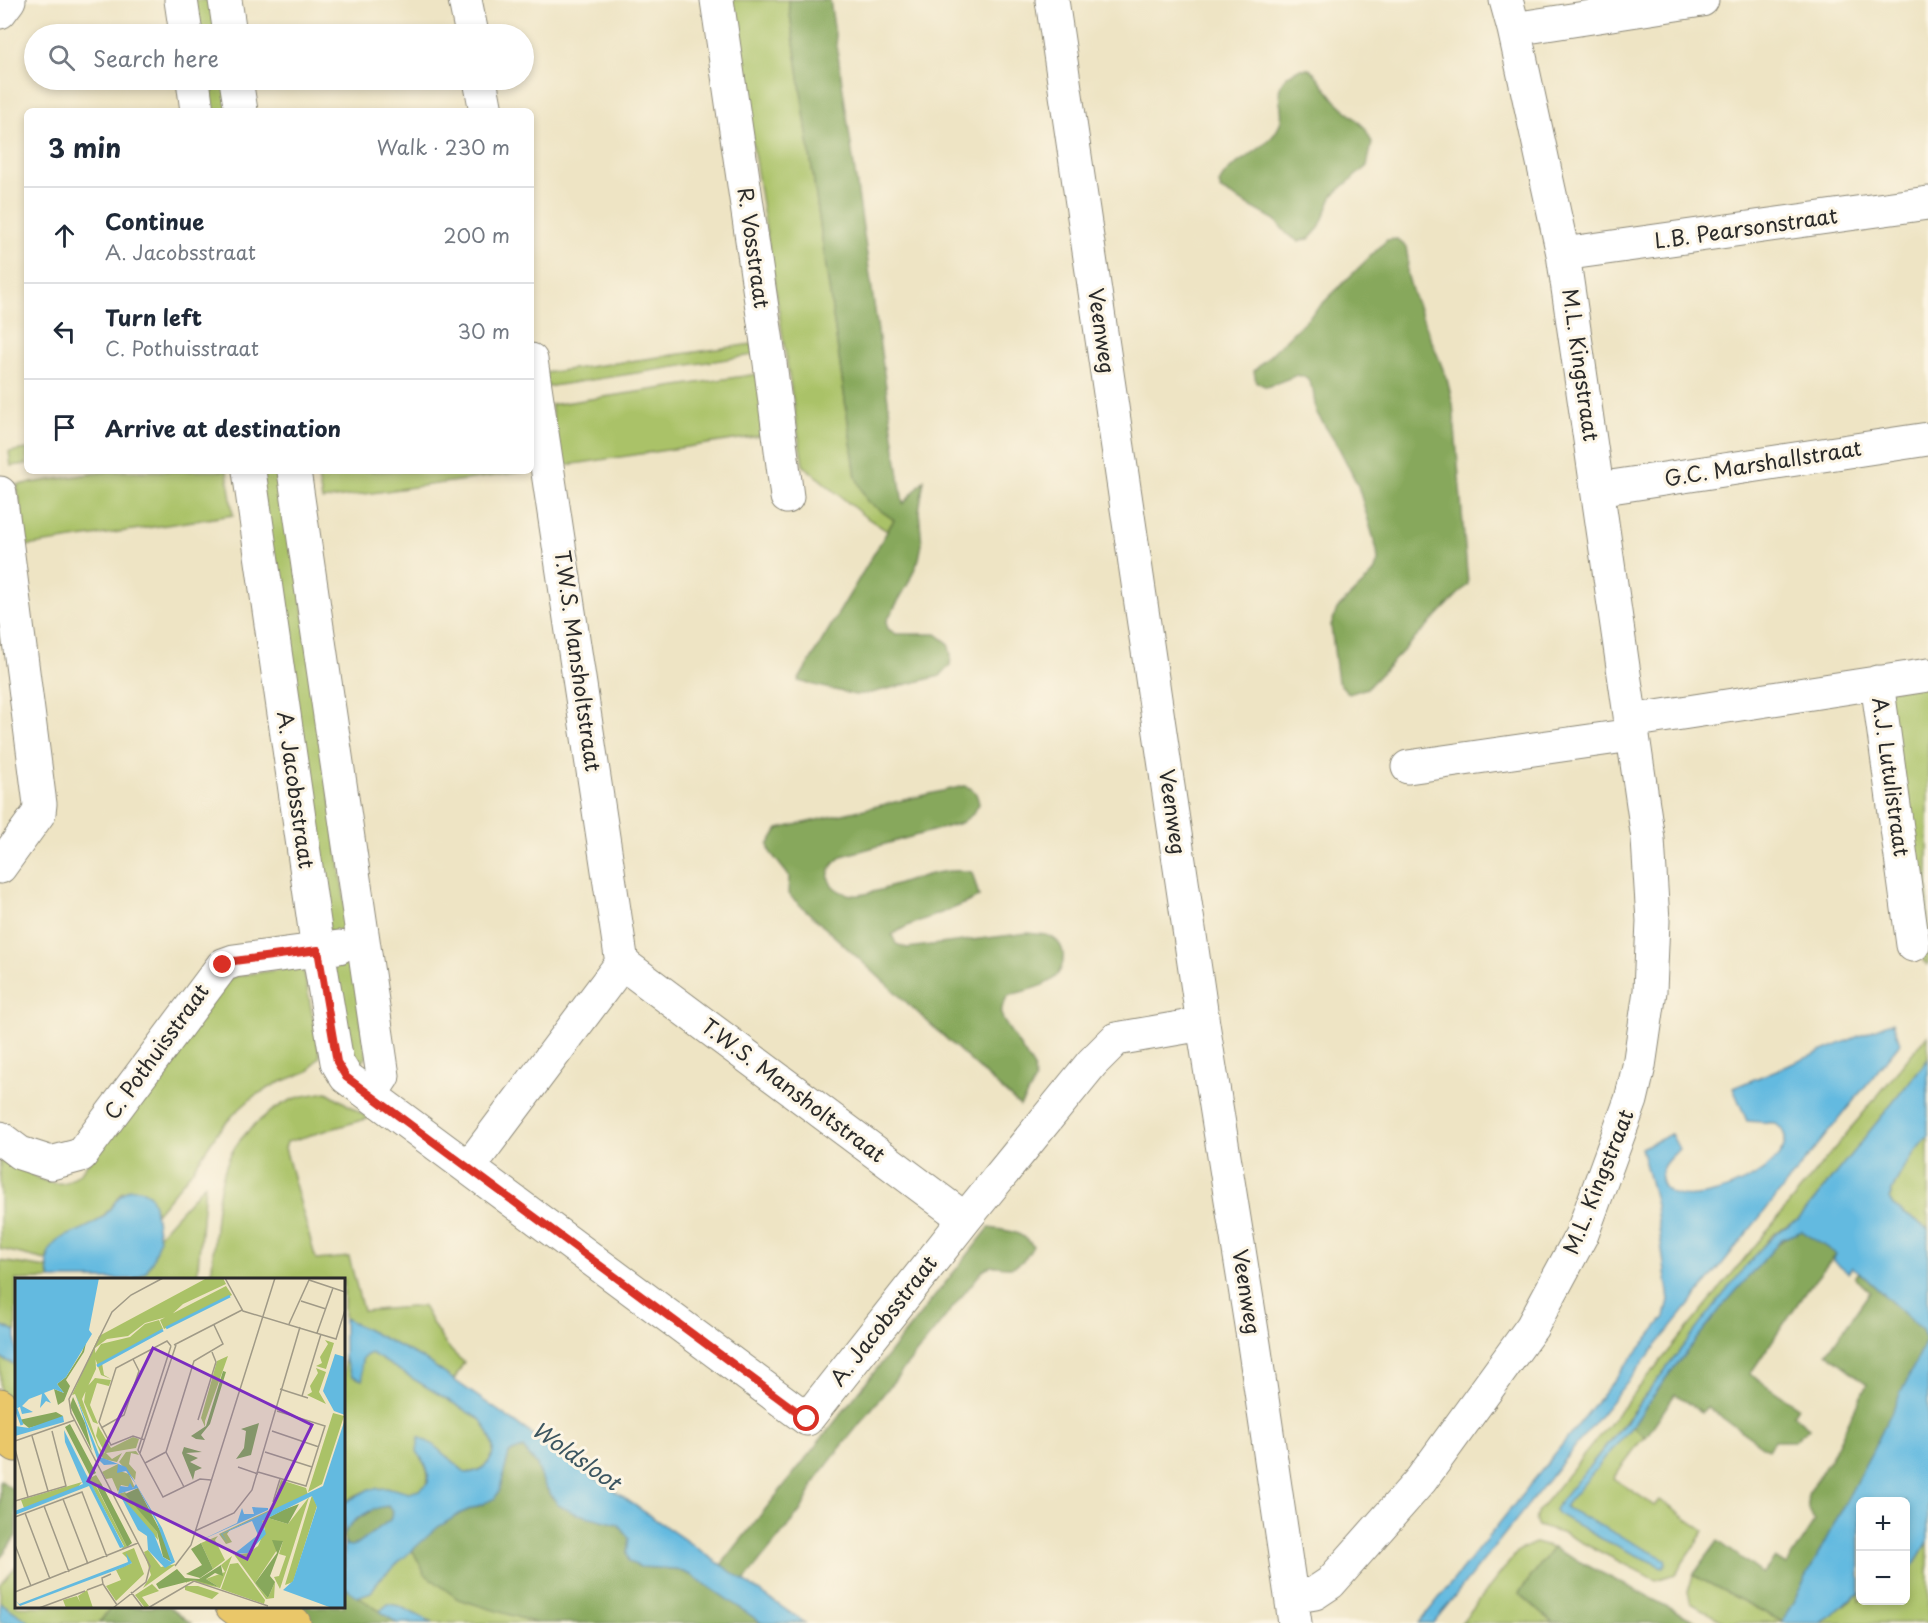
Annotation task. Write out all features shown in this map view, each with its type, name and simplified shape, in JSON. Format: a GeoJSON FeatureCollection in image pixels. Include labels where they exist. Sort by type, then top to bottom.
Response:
{"type":"FeatureCollection","features":[{"type":"Feature","properties":{"kind":"main road"},"geometry":{"type":"LineString","coordinates":[[0,1405],[15,1416]]}},
{"type":"Feature","properties":{"kind":"main road"},"geometry":{"type":"LineString","coordinates":[[0,1433],[15,1444]]}},
{"type":"Feature","properties":{"kind":"main road"},"geometry":{"type":"LineString","coordinates":[[235,1608],[254,1623]]}},
{"type":"Feature","properties":{"kind":"main road"},"geometry":{"type":"LineString","coordinates":[[274,1608],[294,1623]]}},
{"type":"Feature","properties":{"kind":"street"},"geometry":{"type":"LineString","coordinates":[[0,12],[9,0]]}},
{"type":"Feature","properties":{"kind":"street"},"geometry":{"type":"LineString","coordinates":[[181,0],[185,24]]}},
{"type":"Feature","properties":{"kind":"street"},"geometry":{"type":"LineString","coordinates":[[225,0],[229,24]]}},
{"type":"Feature","properties":{"kind":"street"},"geometry":{"type":"LineString","coordinates":[[465,0],[470,24]]}},
{"type":"Feature","properties":{"kind":"street","name":"R. Vosstraat"},"geometry":{"type":"LineString","coordinates":[[717,0],[770,363],[787,497]]}},
{"type":"Feature","properties":{"kind":"street","name":"Veenweg"},"geometry":{"type":"LineString","coordinates":[[1052,0],[1203,1024],[1294,1610]]}},
{"type":"Feature","properties":{"kind":"street"},"geometry":{"type":"LineString","coordinates":[[1510,15],[1702,0]]}},
{"type":"Feature","properties":{"kind":"street","name":"M.L. Kingstraat"},"geometry":{"type":"LineString","coordinates":[[1294,1610],[1329,1583],[1421,1480],[1532,1327],[1582,1234],[1632,1100],[1650,991],[1653,921],[1648,839],[1598,489],[1563,254],[1510,15]]}},
{"type":"Feature","properties":{"kind":"street"},"geometry":{"type":"LineString","coordinates":[[194,90],[197,108]]}},
{"type":"Feature","properties":{"kind":"street"},"geometry":{"type":"LineString","coordinates":[[238,90],[241,108]]}},
{"type":"Feature","properties":{"kind":"street"},"geometry":{"type":"LineString","coordinates":[[482,90],[485,108]]}},
{"type":"Feature","properties":{"kind":"street","name":"L.B. Pearsonstraat"},"geometry":{"type":"LineString","coordinates":[[1563,254],[1928,203]]}},
{"type":"Feature","properties":{"kind":"street","name":"T.W.S. Mansholtstraat"},"geometry":{"type":"LineString","coordinates":[[534,380],[622,963],[965,1219]]}},
{"type":"Feature","properties":{"kind":"street","name":"G.C. Marshallstraat"},"geometry":{"type":"LineString","coordinates":[[1598,489],[1928,439]]}},
{"type":"Feature","properties":{"kind":"street","name":"A. Jacobsstraat"},"geometry":{"type":"LineString","coordinates":[[249,474],[318,950],[337,1062],[359,1086],[807,1419],[965,1219],[1092,1063],[1116,1039],[1203,1024]]}},
{"type":"Feature","properties":{"kind":"street"},"geometry":{"type":"LineString","coordinates":[[294,474],[383,1076],[359,1086]]}},
{"type":"Feature","properties":{"kind":"street"},"geometry":{"type":"LineString","coordinates":[[0,493],[40,804],[39,813],[0,867]]}},
{"type":"Feature","properties":{"kind":"street","name":"A.J. Lutulistraat"},"geometry":{"type":"LineString","coordinates":[[1631,728],[1877,682],[1928,675]]}},
{"type":"Feature","properties":{"kind":"street","name":"A.J. Lutulistraat"},"geometry":{"type":"LineString","coordinates":[[1877,682],[1913,945]]}},
{"type":"Feature","properties":{"kind":"street"},"geometry":{"type":"LineString","coordinates":[[1408,767],[1631,728]]}},
{"type":"Feature","properties":{"kind":"street","name":"C. Pothuisstraat"},"geometry":{"type":"LineString","coordinates":[[0,1138],[20,1153],[51,1163],[81,1155],[223,965],[234,961],[364,942]]}},
{"type":"Feature","properties":{"kind":"street"},"geometry":{"type":"LineString","coordinates":[[469,1167],[622,963]]}},
{"type":"Feature","properties":{"kind":"green space"},"geometry":{"type":"Polygon","coordinates":[[[190,0],[217,0],[221,24],[194,24],[190,0]]]}},
{"type":"Feature","properties":{"kind":"green space"},"geometry":{"type":"Polygon","coordinates":[[[730,0],[788,0],[856,477],[867,501],[894,520],[887,531],[864,516],[803,465],[730,0]]]}},
{"type":"Feature","properties":{"kind":"green space"},"geometry":{"type":"Polygon","coordinates":[[[788,0],[830,0],[903,504],[924,480],[919,511],[922,544],[919,559],[908,584],[886,622],[888,629],[896,634],[936,634],[948,643],[951,655],[950,665],[940,676],[855,695],[798,681],[894,520],[867,501],[856,477],[788,0]]]}},
{"type":"Feature","properties":{"kind":"green space"},"geometry":{"type":"Polygon","coordinates":[[[1299,69],[1309,69],[1314,72],[1335,100],[1365,128],[1372,143],[1367,166],[1333,195],[1319,228],[1309,239],[1298,241],[1288,235],[1275,220],[1221,190],[1219,184],[1230,169],[1266,143],[1273,135],[1281,118],[1279,89],[1288,75],[1299,69]]]}},
{"type":"Feature","properties":{"kind":"green space"},"geometry":{"type":"Polygon","coordinates":[[[204,90],[231,90],[234,108],[207,108],[204,90]]]}},
{"type":"Feature","properties":{"kind":"green space"},"geometry":{"type":"Polygon","coordinates":[[[1397,239],[1406,247],[1407,273],[1413,294],[1447,379],[1453,404],[1468,584],[1367,688],[1349,694],[1338,682],[1331,626],[1337,609],[1374,572],[1378,561],[1377,550],[1358,486],[1339,448],[1316,412],[1313,390],[1307,378],[1297,375],[1267,387],[1256,382],[1254,371],[1387,240],[1397,239]]]}},
{"type":"Feature","properties":{"kind":"green space"},"geometry":{"type":"Polygon","coordinates":[[[752,344],[754,355],[546,387],[545,373],[752,344]]]}},
{"type":"Feature","properties":{"kind":"green space"},"geometry":{"type":"Polygon","coordinates":[[[757,374],[766,435],[561,466],[551,405],[757,374]]]}},
{"type":"Feature","properties":{"kind":"green space"},"geometry":{"type":"Polygon","coordinates":[[[24,450],[24,464],[11,466],[9,452],[24,450]]]}},
{"type":"Feature","properties":{"kind":"green space"},"geometry":{"type":"Polygon","coordinates":[[[90,474],[227,474],[233,515],[26,546],[17,485],[90,474]]]}},
{"type":"Feature","properties":{"kind":"green space"},"geometry":{"type":"Polygon","coordinates":[[[258,474],[284,474],[349,932],[329,932],[258,474]]]}},
{"type":"Feature","properties":{"kind":"green space"},"geometry":{"type":"Polygon","coordinates":[[[318,474],[507,474],[322,500],[318,474]]]}},
{"type":"Feature","properties":{"kind":"green space"},"geometry":{"type":"Polygon","coordinates":[[[1928,684],[1928,965],[1923,961],[1885,690],[1928,684]]]}},
{"type":"Feature","properties":{"kind":"green space"},"geometry":{"type":"Polygon","coordinates":[[[964,786],[974,792],[979,804],[973,814],[961,823],[842,856],[832,866],[829,878],[831,884],[840,891],[859,895],[943,872],[972,872],[979,896],[892,935],[896,944],[907,948],[1028,933],[1046,935],[1058,943],[1062,949],[1063,962],[1057,975],[1042,986],[1008,996],[1002,1008],[1003,1020],[1034,1068],[1035,1080],[1020,1106],[788,894],[789,876],[770,852],[768,845],[778,829],[964,786]]]}},
{"type":"Feature","properties":{"kind":"green space"},"geometry":{"type":"Polygon","coordinates":[[[339,958],[352,960],[367,1057],[359,1064],[351,1062],[333,966],[339,958]]]}},
{"type":"Feature","properties":{"kind":"green space"},"geometry":{"type":"Polygon","coordinates":[[[303,966],[320,1056],[309,1071],[276,1084],[254,1096],[234,1114],[156,1214],[154,1205],[122,1192],[99,1219],[58,1241],[46,1260],[0,1249],[0,1150],[45,1181],[62,1183],[70,1180],[82,1171],[230,977],[303,966]]]}},
{"type":"Feature","properties":{"kind":"green space"},"geometry":{"type":"Polygon","coordinates":[[[1928,1034],[1928,1059],[1798,1220],[1770,1237],[1555,1510],[1566,1508],[1567,1503],[1632,1426],[1646,1437],[1613,1478],[1655,1506],[1660,1500],[1704,1531],[1675,1574],[1656,1580],[1565,1534],[1538,1526],[1535,1520],[1538,1511],[1928,1034]]]}},
{"type":"Feature","properties":{"kind":"green space"},"geometry":{"type":"Polygon","coordinates":[[[327,1092],[369,1118],[287,1142],[285,1148],[316,1260],[349,1257],[363,1311],[423,1306],[445,1343],[464,1362],[454,1380],[422,1358],[345,1319],[345,1278],[211,1278],[218,1200],[230,1156],[241,1139],[256,1123],[283,1104],[300,1097],[327,1092]]]}},
{"type":"Feature","properties":{"kind":"green space"},"geometry":{"type":"Polygon","coordinates":[[[1928,1136],[1928,1229],[1893,1206],[1889,1199],[1905,1165],[1928,1136]]]}},
{"type":"Feature","properties":{"kind":"green space"},"geometry":{"type":"Polygon","coordinates":[[[205,1184],[197,1278],[138,1278],[146,1272],[153,1259],[158,1236],[205,1184]]]}},
{"type":"Feature","properties":{"kind":"green space"},"geometry":{"type":"Polygon","coordinates":[[[989,1228],[1019,1234],[1033,1246],[1026,1257],[1015,1266],[992,1266],[983,1270],[837,1452],[818,1477],[801,1510],[744,1581],[721,1565],[989,1228]]]}},
{"type":"Feature","properties":{"kind":"green space"},"geometry":{"type":"Polygon","coordinates":[[[1802,1231],[1836,1254],[1806,1291],[1750,1374],[1798,1407],[1793,1415],[1809,1428],[1794,1441],[1774,1441],[1768,1450],[1707,1407],[1702,1412],[1675,1394],[1646,1437],[1632,1426],[1721,1308],[1775,1247],[1789,1235],[1802,1231]]]}},
{"type":"Feature","properties":{"kind":"green space"},"geometry":{"type":"Polygon","coordinates":[[[0,1261],[47,1268],[50,1278],[15,1278],[15,1332],[0,1325],[0,1261]]]}},
{"type":"Feature","properties":{"kind":"green space"},"geometry":{"type":"Polygon","coordinates":[[[1859,1272],[1922,1330],[1926,1341],[1874,1448],[1783,1622],[1693,1575],[1718,1541],[1763,1574],[1775,1558],[1786,1565],[1814,1522],[1808,1506],[1807,1494],[1831,1458],[1867,1384],[1827,1353],[1870,1292],[1855,1278],[1859,1272]]]}},
{"type":"Feature","properties":{"kind":"green space"},"geometry":{"type":"Polygon","coordinates":[[[371,1353],[481,1420],[490,1436],[493,1448],[487,1464],[478,1470],[466,1473],[432,1444],[420,1457],[428,1473],[427,1484],[424,1488],[411,1493],[375,1489],[352,1497],[345,1502],[345,1360],[352,1376],[362,1380],[363,1357],[371,1353]]]}},
{"type":"Feature","properties":{"kind":"green space"},"geometry":{"type":"Polygon","coordinates":[[[0,1358],[15,1365],[15,1403],[0,1392],[0,1358]]]}},
{"type":"Feature","properties":{"kind":"green space"},"geometry":{"type":"Polygon","coordinates":[[[523,1448],[537,1465],[551,1497],[596,1518],[618,1524],[629,1538],[627,1553],[640,1567],[676,1569],[693,1576],[762,1623],[536,1623],[458,1599],[425,1574],[412,1549],[438,1527],[461,1513],[483,1504],[499,1492],[509,1453],[523,1448]]]}},
{"type":"Feature","properties":{"kind":"green space"},"geometry":{"type":"Polygon","coordinates":[[[0,1480],[15,1491],[15,1537],[0,1558],[0,1480]]]}},
{"type":"Feature","properties":{"kind":"green space"},"geometry":{"type":"Polygon","coordinates":[[[379,1506],[391,1507],[393,1511],[390,1520],[357,1544],[346,1545],[345,1529],[379,1506]]]}},
{"type":"Feature","properties":{"kind":"green space"},"geometry":{"type":"Polygon","coordinates":[[[1928,1542],[1928,1623],[1821,1623],[1856,1596],[1856,1605],[1910,1605],[1910,1569],[1928,1542]]]}},
{"type":"Feature","properties":{"kind":"green space"},"geometry":{"type":"Polygon","coordinates":[[[1535,1543],[1553,1548],[1519,1593],[1553,1623],[1461,1623],[1518,1551],[1535,1543]]]}},
{"type":"Feature","properties":{"kind":"green space"},"geometry":{"type":"Polygon","coordinates":[[[1553,1548],[1699,1623],[1553,1623],[1519,1593],[1553,1548]]]}},
{"type":"Feature","properties":{"kind":"green space"},"geometry":{"type":"Polygon","coordinates":[[[412,1549],[425,1574],[536,1623],[433,1623],[399,1606],[388,1604],[380,1611],[357,1597],[371,1592],[379,1580],[412,1549]]]}},
{"type":"Feature","properties":{"kind":"green space"},"geometry":{"type":"Polygon","coordinates":[[[15,1567],[15,1608],[110,1608],[99,1623],[31,1623],[0,1602],[0,1585],[15,1567]]]}},
{"type":"Feature","properties":{"kind":"green space"},"geometry":{"type":"Polygon","coordinates":[[[1693,1575],[1783,1622],[1726,1623],[1691,1603],[1688,1592],[1693,1575]]]}},
{"type":"Feature","properties":{"kind":"green space"},"geometry":{"type":"Polygon","coordinates":[[[345,1588],[397,1623],[312,1623],[291,1608],[345,1608],[345,1588]]]}},
{"type":"Feature","properties":{"kind":"green space"},"geometry":{"type":"Polygon","coordinates":[[[110,1608],[170,1608],[191,1623],[99,1623],[110,1608]]]}},
{"type":"Feature","properties":{"kind":"water"},"geometry":{"type":"Polygon","coordinates":[[[1893,1022],[1900,1043],[1433,1623],[1419,1623],[1665,1317],[1669,1300],[1655,1200],[1641,1148],[1671,1134],[1679,1149],[1662,1168],[1661,1178],[1662,1183],[1674,1194],[1694,1196],[1718,1192],[1743,1182],[1765,1168],[1780,1153],[1785,1137],[1775,1123],[1747,1121],[1733,1088],[1893,1022]]]}},
{"type":"Feature","properties":{"kind":"water"},"geometry":{"type":"Polygon","coordinates":[[[1928,1059],[1928,1136],[1905,1166],[1889,1198],[1893,1206],[1928,1229],[1928,1542],[1910,1569],[1910,1497],[1856,1497],[1856,1595],[1821,1623],[1782,1623],[1874,1448],[1926,1341],[1922,1330],[1858,1271],[1852,1267],[1848,1273],[1833,1261],[1836,1254],[1802,1231],[1782,1239],[1721,1308],[1666,1378],[1634,1424],[1565,1506],[1665,1559],[1666,1563],[1663,1567],[1602,1539],[1558,1514],[1555,1510],[1745,1267],[1769,1240],[1798,1220],[1928,1059]]]}},
{"type":"Feature","properties":{"kind":"water"},"geometry":{"type":"Polygon","coordinates":[[[130,1189],[140,1189],[150,1195],[154,1205],[159,1240],[146,1272],[137,1278],[50,1278],[47,1263],[49,1252],[54,1244],[104,1216],[122,1194],[130,1189]]]}},
{"type":"Feature","properties":{"kind":"water"},"geometry":{"type":"Polygon","coordinates":[[[345,1319],[422,1358],[805,1623],[762,1623],[693,1576],[676,1569],[640,1567],[629,1562],[627,1553],[629,1538],[618,1524],[574,1513],[558,1505],[544,1484],[537,1465],[523,1448],[509,1453],[499,1492],[494,1499],[461,1513],[438,1527],[379,1580],[371,1592],[357,1597],[345,1587],[345,1543],[351,1546],[357,1544],[390,1520],[393,1511],[388,1506],[368,1512],[355,1520],[345,1534],[345,1502],[369,1489],[390,1488],[409,1493],[419,1490],[428,1482],[429,1475],[417,1451],[419,1437],[432,1444],[466,1473],[478,1470],[487,1464],[493,1448],[490,1436],[481,1420],[371,1353],[363,1357],[361,1365],[363,1380],[352,1376],[345,1360],[345,1319]]]}},
{"type":"Feature","properties":{"kind":"water"},"geometry":{"type":"Polygon","coordinates":[[[0,1325],[15,1332],[15,1365],[0,1358],[0,1325]]]}},
{"type":"Feature","properties":{"kind":"water"},"geometry":{"type":"Polygon","coordinates":[[[0,1602],[31,1623],[0,1623],[0,1602]]]}},
{"type":"Feature","properties":{"kind":"water"},"geometry":{"type":"Polygon","coordinates":[[[388,1604],[399,1606],[433,1623],[397,1623],[380,1611],[388,1604]]]}},
{"type":"Feature","properties":{"kind":"route"},"geometry":{"type":"LineString","coordinates":[[223,965],[234,961],[318,950],[337,1062],[346,1077],[807,1419]]}},
{"type":"Feature","properties":{"kind":"water label","name":"Woldsloot"},"geometry":{"type":"Point","coordinates":[576,1456]}}]}
